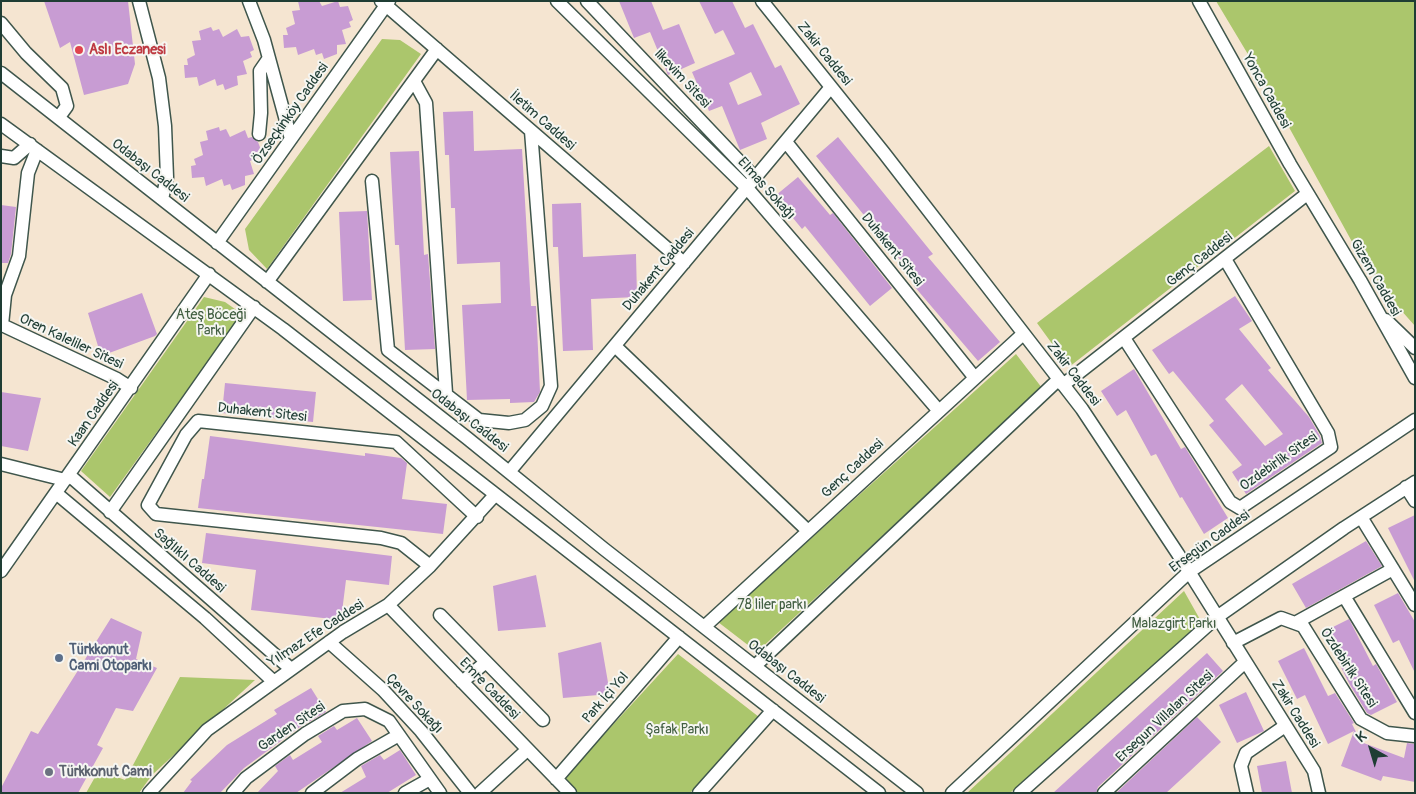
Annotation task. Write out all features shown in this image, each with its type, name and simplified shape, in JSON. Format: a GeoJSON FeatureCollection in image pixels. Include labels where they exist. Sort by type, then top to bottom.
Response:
{"type":"FeatureCollection","features":[{"type":"Feature","properties":{"kind":"street"},"geometry":{"type":"LineString","coordinates":[[139,1],[159,78],[164,116],[167,176],[162,199]]}},
{"type":"Feature","properties":{"kind":"street"},"geometry":{"type":"LineString","coordinates":[[249,1],[269,58],[291,139]]}},
{"type":"Feature","properties":{"kind":"street","name":"Elmas Sokağı"},"geometry":{"type":"LineString","coordinates":[[557,1],[751,183],[939,411]]}},
{"type":"Feature","properties":{"kind":"street","name":"likevim Sitesi"},"geometry":{"type":"LineString","coordinates":[[587,1],[751,183]]}},
{"type":"Feature","properties":{"kind":"street","name":"Zakir Caddesi"},"geometry":{"type":"LineString","coordinates":[[762,1],[1082,409],[1218,617],[1314,771],[1318,793]]}},
{"type":"Feature","properties":{"kind":"street","name":"Yonca Caddesi"},"geometry":{"type":"LineString","coordinates":[[1200,1],[1307,194]]}},
{"type":"Feature","properties":{"kind":"street","name":"İletim Caddesi"},"geometry":{"type":"LineString","coordinates":[[386,3],[684,263]]}},
{"type":"Feature","properties":{"kind":"street","name":"Özseçkinköy Caddesi"},"geometry":{"type":"LineString","coordinates":[[218,243],[386,3]]}},
{"type":"Feature","properties":{"kind":"street"},"geometry":{"type":"LineString","coordinates":[[1,23],[26,53],[62,88],[67,106],[59,118]]}},
{"type":"Feature","properties":{"kind":"street"},"geometry":{"type":"LineString","coordinates":[[267,282],[437,49]]}},
{"type":"Feature","properties":{"kind":"street"},"geometry":{"type":"LineString","coordinates":[[258,134],[261,113],[260,71],[269,58]]}},
{"type":"Feature","properties":{"kind":"street","name":"Odabaşı Caddesi"},"geometry":{"type":"LineString","coordinates":[[1,72],[917,793]]}},
{"type":"Feature","properties":{"kind":"street"},"geometry":{"type":"LineString","coordinates":[[414,81],[426,103],[446,393]]}},
{"type":"Feature","properties":{"kind":"street","name":"Duhakent Caddesi"},"geometry":{"type":"LineString","coordinates":[[509,472],[832,88]]}},
{"type":"Feature","properties":{"kind":"street"},"geometry":{"type":"LineString","coordinates":[[1,124],[254,308],[879,793]]}},
{"type":"Feature","properties":{"kind":"street"},"geometry":{"type":"LineString","coordinates":[[372,181],[388,350],[479,420],[509,423],[525,420],[542,406],[551,386],[531,131]]}},
{"type":"Feature","properties":{"kind":"street","name":"Duhakent Sitesi"},"geometry":{"type":"LineString","coordinates":[[786,142],[975,378]]}},
{"type":"Feature","properties":{"kind":"street"},"geometry":{"type":"LineString","coordinates":[[1,156],[14,158],[33,147]]}},
{"type":"Feature","properties":{"kind":"street"},"geometry":{"type":"LineString","coordinates":[[3,294],[19,256],[28,173],[33,147]]}},
{"type":"Feature","properties":{"kind":"street","name":"Genç Caddesi"},"geometry":{"type":"LineString","coordinates":[[755,666],[1061,382],[1124,338],[1307,194]]}},
{"type":"Feature","properties":{"kind":"street","name":"Gizem Caddesi"},"geometry":{"type":"LineString","coordinates":[[1307,194],[1415,378]]}},
{"type":"Feature","properties":{"kind":"street","name":"Ozdebirlik Sitesi"},"geometry":{"type":"LineString","coordinates":[[1124,338],[1230,502],[1240,508],[1331,446],[1328,433],[1225,260]]}},
{"type":"Feature","properties":{"kind":"street","name":"Kaan Caddesi"},"geometry":{"type":"LineString","coordinates":[[1,571],[131,388],[209,274]]}},
{"type":"Feature","properties":{"kind":"street","name":"Oren Kaleliler Sitesi"},"geometry":{"type":"LineString","coordinates":[[3,294],[2,325],[117,379],[131,388]]}},
{"type":"Feature","properties":{"kind":"street"},"geometry":{"type":"LineString","coordinates":[[110,512],[254,308]]}},
{"type":"Feature","properties":{"kind":"street"},"geometry":{"type":"LineString","coordinates":[[1376,310],[1415,348]]}},
{"type":"Feature","properties":{"kind":"street","name":"Genç Caddesi"},"geometry":{"type":"LineString","coordinates":[[704,626],[1023,334]]}},
{"type":"Feature","properties":{"kind":"street"},"geometry":{"type":"LineString","coordinates":[[615,346],[808,531]]}},
{"type":"Feature","properties":{"kind":"street","name":"Ersegün Caddesi"},"geometry":{"type":"LineString","coordinates":[[952,793],[1189,572],[1415,420]]}},
{"type":"Feature","properties":{"kind":"street","name":"Duhakent Sitesi"},"geometry":{"type":"LineString","coordinates":[[430,566],[401,543],[381,538],[156,514],[148,505],[186,435],[198,421],[396,442],[477,517]]}},
{"type":"Feature","properties":{"kind":"street"},"geometry":{"type":"LineString","coordinates":[[1,464],[67,478]]}},
{"type":"Feature","properties":{"kind":"street","name":"Sağlıklı Caddesi"},"geometry":{"type":"LineString","coordinates":[[67,478],[110,512],[291,669]]}},
{"type":"Feature","properties":{"kind":"street"},"geometry":{"type":"LineString","coordinates":[[1020,793],[1218,617],[1361,516],[1410,484],[1415,502]]}},
{"type":"Feature","properties":{"kind":"street"},"geometry":{"type":"LineString","coordinates":[[56,493],[205,618],[273,681]]}},
{"type":"Feature","properties":{"kind":"street","name":"Yılmaz Efe Caddesi"},"geometry":{"type":"LineString","coordinates":[[149,793],[208,730],[329,642],[388,605],[430,566],[496,495]]}},
{"type":"Feature","properties":{"kind":"street"},"geometry":{"type":"LineString","coordinates":[[1361,516],[1415,605]]}},
{"type":"Feature","properties":{"kind":"street"},"geometry":{"type":"LineString","coordinates":[[1234,643],[1280,618],[1295,623],[1393,569]]}},
{"type":"Feature","properties":{"kind":"street"},"geometry":{"type":"LineString","coordinates":[[1344,596],[1415,713]]}},
{"type":"Feature","properties":{"kind":"street","name":"Emre Caddesi"},"geometry":{"type":"LineString","coordinates":[[388,605],[570,793]]}},
{"type":"Feature","properties":{"kind":"street"},"geometry":{"type":"LineString","coordinates":[[440,615],[543,720]]}},
{"type":"Feature","properties":{"kind":"street","name":"Özdebirlik Sitesi"},"geometry":{"type":"LineString","coordinates":[[1295,623],[1303,626],[1361,720],[1387,733],[1415,736]]}},
{"type":"Feature","properties":{"kind":"street","name":"Park İçi Yol"},"geometry":{"type":"LineString","coordinates":[[556,779],[679,637]]}},
{"type":"Feature","properties":{"kind":"street","name":"Çevre Sokağı"},"geometry":{"type":"LineString","coordinates":[[329,642],[383,690],[421,731],[470,793]]}},
{"type":"Feature","properties":{"kind":"street"},"geometry":{"type":"LineString","coordinates":[[462,682],[486,662]]}},
{"type":"Feature","properties":{"kind":"street","name":"Ersegun Villalan Sitesi"},"geometry":{"type":"LineString","coordinates":[[1104,793],[1245,662]]}},
{"type":"Feature","properties":{"kind":"street","name":"Garden Sitesi"},"geometry":{"type":"LineString","coordinates":[[233,793],[246,778],[305,734],[343,711],[365,709],[389,720],[440,793]]}},
{"type":"Feature","properties":{"kind":"street"},"geometry":{"type":"LineString","coordinates":[[699,793],[773,710]]}},
{"type":"Feature","properties":{"kind":"street"},"geometry":{"type":"LineString","coordinates":[[1247,793],[1241,766],[1246,752],[1285,726]]}},
{"type":"Feature","properties":{"kind":"street"},"geometry":{"type":"LineString","coordinates":[[312,793],[357,759],[399,735]]}},
{"type":"Feature","properties":{"kind":"street"},"geometry":{"type":"LineString","coordinates":[[480,793],[527,750]]}},
{"type":"Feature","properties":{"kind":"street"},"geometry":{"type":"LineString","coordinates":[[405,793],[430,779]]}},
{"type":"Feature","properties":{"kind":"green space"},"geometry":{"type":"Polygon","coordinates":[[[1216,1],[1415,1],[1415,326],[1385,292],[1356,249],[1258,71],[1216,1]]]}},
{"type":"Feature","properties":{"kind":"green space"},"geometry":{"type":"Polygon","coordinates":[[[382,39],[400,40],[421,54],[267,269],[249,250],[245,229],[382,39]]]}},
{"type":"Feature","properties":{"kind":"green space"},"geometry":{"type":"Polygon","coordinates":[[[1269,146],[1295,191],[1069,367],[1037,323],[1269,146]]]}},
{"type":"Feature","properties":{"kind":"green space","name":"Ateş Böceği Parkı"},"geometry":{"type":"Polygon","coordinates":[[[204,297],[225,302],[242,314],[110,497],[81,471],[204,297]]]}},
{"type":"Feature","properties":{"kind":"green space","name":"78 liler parkı"},"geometry":{"type":"Polygon","coordinates":[[[1016,354],[1042,388],[757,652],[718,622],[1016,354]]]}},
{"type":"Feature","properties":{"kind":"green space","name":"Malazgirt Parkı"},"geometry":{"type":"Polygon","coordinates":[[[1184,591],[1202,623],[1010,793],[967,793],[1184,591]]]}},
{"type":"Feature","properties":{"kind":"green space","name":"Şafak Parkı"},"geometry":{"type":"Polygon","coordinates":[[[678,654],[759,717],[690,793],[578,793],[564,778],[678,654]]]}},
{"type":"Feature","properties":{"kind":"green space"},"geometry":{"type":"Polygon","coordinates":[[[180,677],[255,680],[152,775],[139,793],[86,793],[99,770],[125,780],[180,677]]]}},
{"type":"Feature","properties":{"kind":"building"},"geometry":{"type":"Polygon","coordinates":[[[44,1],[128,1],[135,64],[128,84],[84,95],[70,42],[60,48],[44,1]]]}},
{"type":"Feature","properties":{"kind":"building"},"geometry":{"type":"Polygon","coordinates":[[[298,1],[319,1],[322,6],[338,1],[340,7],[348,6],[353,20],[349,22],[351,27],[342,30],[346,44],[337,45],[337,54],[324,59],[322,53],[316,55],[314,49],[298,55],[296,47],[284,48],[283,35],[288,35],[286,28],[295,24],[292,11],[300,10],[298,1]]]}},
{"type":"Feature","properties":{"kind":"building"},"geometry":{"type":"Polygon","coordinates":[[[619,1],[651,1],[663,30],[679,24],[695,63],[668,75],[650,32],[634,38],[619,1]]]}},
{"type":"Feature","properties":{"kind":"building"},"geometry":{"type":"Polygon","coordinates":[[[699,1],[732,1],[745,28],[753,24],[775,68],[781,65],[800,104],[761,123],[767,139],[740,150],[722,106],[709,111],[692,72],[735,54],[723,30],[715,34],[699,1]],[[751,72],[729,83],[738,105],[762,95],[751,72]]]}},
{"type":"Feature","properties":{"kind":"building"},"geometry":{"type":"Polygon","coordinates":[[[211,27],[213,31],[219,29],[223,37],[237,29],[241,37],[249,36],[254,50],[250,52],[252,57],[243,61],[247,74],[237,76],[238,85],[225,90],[223,84],[217,86],[215,79],[199,86],[197,77],[185,78],[184,65],[188,65],[187,59],[195,55],[192,41],[201,40],[199,31],[211,27]]]}},
{"type":"Feature","properties":{"kind":"building"},"geometry":{"type":"Polygon","coordinates":[[[473,111],[474,151],[522,149],[531,306],[536,306],[540,392],[534,402],[510,403],[510,399],[467,400],[462,305],[501,303],[500,262],[457,264],[455,208],[451,208],[449,155],[445,155],[443,112],[473,111]]]}},
{"type":"Feature","properties":{"kind":"building"},"geometry":{"type":"Polygon","coordinates":[[[219,127],[220,131],[226,129],[230,137],[245,130],[248,138],[252,137],[258,142],[261,150],[257,153],[259,157],[250,161],[254,174],[245,176],[245,185],[232,190],[230,184],[224,186],[222,179],[206,186],[204,177],[192,178],[191,166],[196,165],[194,159],[203,155],[200,142],[208,140],[206,131],[219,127]]]}},
{"type":"Feature","properties":{"kind":"building"},"geometry":{"type":"Polygon","coordinates":[[[838,137],[933,254],[928,257],[1000,342],[978,361],[914,286],[919,283],[816,156],[838,137]]]}},
{"type":"Feature","properties":{"kind":"building"},"geometry":{"type":"Polygon","coordinates":[[[419,151],[424,255],[428,254],[435,349],[405,350],[399,245],[395,245],[390,152],[419,151]]]}},
{"type":"Feature","properties":{"kind":"building"},"geometry":{"type":"Polygon","coordinates":[[[798,177],[830,215],[833,213],[892,288],[870,306],[805,226],[802,229],[775,196],[798,177]]]}},
{"type":"Feature","properties":{"kind":"building"},"geometry":{"type":"Polygon","coordinates":[[[581,203],[583,257],[636,254],[637,297],[591,299],[593,350],[563,351],[558,247],[553,247],[552,204],[581,203]]]}},
{"type":"Feature","properties":{"kind":"building"},"geometry":{"type":"Polygon","coordinates":[[[1,205],[16,207],[11,254],[8,263],[1,263],[1,205]]]}},
{"type":"Feature","properties":{"kind":"building"},"geometry":{"type":"Polygon","coordinates":[[[367,211],[372,300],[343,301],[339,212],[367,211]]]}},
{"type":"Feature","properties":{"kind":"building"},"geometry":{"type":"Polygon","coordinates":[[[142,293],[157,334],[101,356],[88,313],[142,293]]]}},
{"type":"Feature","properties":{"kind":"building"},"geometry":{"type":"Polygon","coordinates":[[[1235,296],[1252,321],[1239,329],[1271,368],[1268,370],[1309,417],[1322,443],[1246,494],[1232,472],[1242,465],[1209,425],[1214,421],[1173,371],[1169,374],[1152,350],[1235,296]],[[1242,384],[1225,399],[1265,446],[1283,434],[1242,384]]]}},
{"type":"Feature","properties":{"kind":"building"},"geometry":{"type":"Polygon","coordinates":[[[1134,369],[1181,449],[1185,447],[1228,518],[1204,534],[1182,497],[1180,498],[1156,454],[1151,456],[1126,410],[1117,416],[1101,391],[1134,369]]]}},
{"type":"Feature","properties":{"kind":"building"},"geometry":{"type":"Polygon","coordinates":[[[225,383],[316,392],[313,422],[222,413],[225,383]]]}},
{"type":"Feature","properties":{"kind":"building"},"geometry":{"type":"Polygon","coordinates":[[[1,392],[41,398],[28,451],[1,446],[1,392]]]}},
{"type":"Feature","properties":{"kind":"building"},"geometry":{"type":"Polygon","coordinates":[[[210,436],[365,456],[365,453],[401,458],[407,463],[402,499],[447,504],[443,534],[198,508],[210,436]]]}},
{"type":"Feature","properties":{"kind":"building"},"geometry":{"type":"Polygon","coordinates":[[[1415,515],[1415,582],[1388,528],[1415,515]]]}},
{"type":"Feature","properties":{"kind":"building"},"geometry":{"type":"Polygon","coordinates":[[[206,533],[392,556],[389,585],[346,580],[341,620],[251,610],[256,570],[202,563],[206,533]]]}},
{"type":"Feature","properties":{"kind":"building"},"geometry":{"type":"Polygon","coordinates":[[[1366,541],[1382,566],[1306,608],[1292,584],[1366,541]]]}},
{"type":"Feature","properties":{"kind":"building"},"geometry":{"type":"Polygon","coordinates":[[[536,575],[546,627],[498,631],[493,586],[536,575]]]}},
{"type":"Feature","properties":{"kind":"building"},"geometry":{"type":"Polygon","coordinates":[[[1398,593],[1415,622],[1415,673],[1399,640],[1393,643],[1374,605],[1398,593]]]}},
{"type":"Feature","properties":{"kind":"building"},"geometry":{"type":"Polygon","coordinates":[[[111,618],[142,632],[136,659],[157,668],[133,711],[116,708],[97,745],[103,748],[78,793],[1,793],[1,788],[31,731],[38,734],[111,618]]]}},
{"type":"Feature","properties":{"kind":"building"},"geometry":{"type":"Polygon","coordinates":[[[1349,619],[1373,666],[1376,664],[1397,702],[1371,715],[1367,713],[1350,685],[1323,632],[1349,619]]]}},
{"type":"Feature","properties":{"kind":"building"},"geometry":{"type":"Polygon","coordinates":[[[601,642],[610,694],[563,698],[558,653],[601,642]]]}},
{"type":"Feature","properties":{"kind":"building"},"geometry":{"type":"Polygon","coordinates":[[[1304,648],[1328,696],[1335,693],[1354,723],[1352,724],[1361,742],[1404,758],[1407,743],[1415,744],[1415,782],[1383,776],[1381,781],[1341,766],[1354,731],[1328,744],[1305,695],[1297,699],[1278,661],[1304,648]]]}},
{"type":"Feature","properties":{"kind":"building"},"geometry":{"type":"Polygon","coordinates":[[[1207,653],[1223,671],[1098,787],[1096,793],[1053,793],[1207,653]]]}},
{"type":"Feature","properties":{"kind":"building"},"geometry":{"type":"Polygon","coordinates":[[[311,688],[326,712],[300,727],[244,768],[220,793],[183,793],[192,781],[190,780],[227,745],[277,714],[274,710],[311,688]]]}},
{"type":"Feature","properties":{"kind":"building"},"geometry":{"type":"Polygon","coordinates":[[[1246,692],[1264,731],[1237,743],[1219,705],[1246,692]]]}},
{"type":"Feature","properties":{"kind":"building"},"geometry":{"type":"Polygon","coordinates":[[[1197,717],[1221,742],[1166,793],[1116,793],[1197,717]]]}},
{"type":"Feature","properties":{"kind":"building"},"geometry":{"type":"Polygon","coordinates":[[[357,718],[372,741],[296,793],[257,793],[278,771],[275,766],[290,755],[293,760],[322,742],[318,736],[334,726],[337,730],[357,718]]]}},
{"type":"Feature","properties":{"kind":"building"},"geometry":{"type":"Polygon","coordinates":[[[400,750],[416,775],[387,793],[340,793],[366,777],[361,766],[380,755],[384,760],[400,750]]]}},
{"type":"Feature","properties":{"kind":"building"},"geometry":{"type":"Polygon","coordinates":[[[1286,761],[1292,793],[1262,793],[1257,766],[1286,761]]]}},
{"type":"Feature","properties":{"kind":"place","name":"Aslı Eczanesi"},"geometry":{"type":"Point","coordinates":[79,50]}},
{"type":"Feature","properties":{"kind":"place","name":"Türkkonut Cami Otoparkı"},"geometry":{"type":"Point","coordinates":[59,658]}},
{"type":"Feature","properties":{"kind":"place","name":"Türkkonut Cami"},"geometry":{"type":"Point","coordinates":[49,772]}}]}
